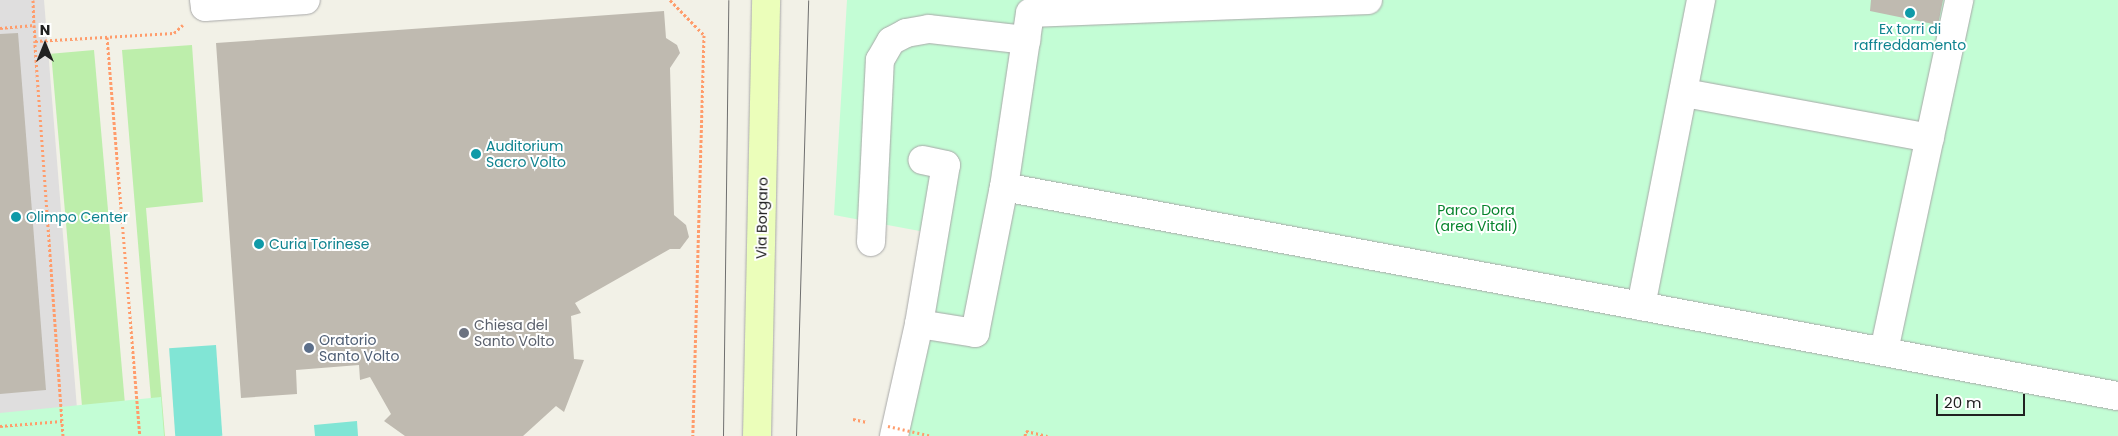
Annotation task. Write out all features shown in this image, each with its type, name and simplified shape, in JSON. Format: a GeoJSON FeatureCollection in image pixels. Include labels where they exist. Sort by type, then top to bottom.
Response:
{"type":"FeatureCollection","features":[{"type":"Feature","properties":{"kind":"street"},"geometry":{"type":"LineString","coordinates":[[204,4],[306,0]]}},
{"type":"Feature","properties":{"kind":"street","name":"Via Borgaro"},"geometry":{"type":"LineString","coordinates":[[757,436],[766,0]]}},
{"type":"Feature","properties":{"kind":"street"},"geometry":{"type":"LineString","coordinates":[[919,324],[975,333],[1004,187],[1030,13],[1368,0]]}},
{"type":"Feature","properties":{"kind":"street"},"geometry":{"type":"LineString","coordinates":[[1642,306],[1685,92],[1701,0]]}},
{"type":"Feature","properties":{"kind":"street"},"geometry":{"type":"LineString","coordinates":[[1884,350],[1959,0]]}},
{"type":"Feature","properties":{"kind":"street"},"geometry":{"type":"LineString","coordinates":[[871,242],[880,60],[891,41],[906,33],[929,29],[1026,40]]}},
{"type":"Feature","properties":{"kind":"street"},"geometry":{"type":"LineString","coordinates":[[1685,92],[1930,138]]}},
{"type":"Feature","properties":{"kind":"street"},"geometry":{"type":"LineString","coordinates":[[891,431],[919,324],[946,165],[923,160]]}},
{"type":"Feature","properties":{"kind":"street"},"geometry":{"type":"LineString","coordinates":[[1004,187],[1884,350],[2118,396]]}},
{"type":"Feature","properties":{"kind":"path"},"geometry":{"type":"LineString","coordinates":[[33,0],[63,436]]}},
{"type":"Feature","properties":{"kind":"path"},"geometry":{"type":"LineString","coordinates":[[670,0],[704,35],[693,436]]}},
{"type":"Feature","properties":{"kind":"path"},"geometry":{"type":"LineString","coordinates":[[35,40],[174,33],[204,4]]}},
{"type":"Feature","properties":{"kind":"path"},"geometry":{"type":"LineString","coordinates":[[0,28],[34,25]]}},
{"type":"Feature","properties":{"kind":"path"},"geometry":{"type":"LineString","coordinates":[[107,37],[140,436]]}},
{"type":"Feature","properties":{"kind":"path"},"geometry":{"type":"LineString","coordinates":[[0,426],[62,421]]}},
{"type":"Feature","properties":{"kind":"path"},"geometry":{"type":"LineString","coordinates":[[891,431],[932,436]]}},
{"type":"Feature","properties":{"kind":"path"},"geometry":{"type":"LineString","coordinates":[[1025,436],[1026,431],[1047,436]]}},
{"type":"Feature","properties":{"kind":"shaded area"},"geometry":{"type":"Polygon","coordinates":[[[0,0],[44,0],[78,421],[0,426],[0,0]]]}},
{"type":"Feature","properties":{"kind":"shaded area"},"geometry":{"type":"Polygon","coordinates":[[[216,345],[222,436],[175,436],[169,348],[216,345]]]}},
{"type":"Feature","properties":{"kind":"shaded area"},"geometry":{"type":"Polygon","coordinates":[[[357,421],[358,436],[315,436],[314,425],[357,421]]]}},
{"type":"Feature","properties":{"kind":"green space","name":"Parco Dora (area Vitali)"},"geometry":{"type":"Polygon","coordinates":[[[847,0],[2118,0],[2118,436],[893,436],[925,232],[834,215],[847,0]]]}},
{"type":"Feature","properties":{"kind":"green space"},"geometry":{"type":"Polygon","coordinates":[[[192,45],[203,202],[146,208],[165,436],[154,436],[122,50],[192,45]]]}},
{"type":"Feature","properties":{"kind":"green space"},"geometry":{"type":"Polygon","coordinates":[[[94,50],[127,429],[84,432],[51,54],[94,50]]]}},
{"type":"Feature","properties":{"kind":"green space"},"geometry":{"type":"Polygon","coordinates":[[[161,397],[164,436],[0,436],[0,413],[161,397]]]}},
{"type":"Feature","properties":{"kind":"building","name":"Ex torri di raffreddamento"},"geometry":{"type":"Polygon","coordinates":[[[1871,0],[1943,0],[1938,25],[1870,11],[1871,0]]]}},
{"type":"Feature","properties":{"kind":"building"},"geometry":{"type":"Polygon","coordinates":[[[664,11],[666,38],[677,45],[680,53],[670,68],[674,215],[686,225],[689,237],[680,249],[670,249],[575,303],[581,313],[571,316],[574,359],[584,360],[564,412],[556,406],[523,436],[405,436],[384,421],[391,414],[370,377],[360,380],[359,365],[296,370],[297,394],[241,398],[216,43],[664,11]]]}},
{"type":"Feature","properties":{"kind":"building","name":"Olimpo Center"},"geometry":{"type":"Polygon","coordinates":[[[18,33],[46,390],[0,394],[0,34],[18,33]]]}},
{"type":"Feature","properties":{"kind":"tram line"},"geometry":{"type":"LineString","coordinates":[[723,436],[728,0]]}},
{"type":"Feature","properties":{"kind":"tram line"},"geometry":{"type":"LineString","coordinates":[[796,436],[808,0]]}},
{"type":"Feature","properties":{"kind":"place","name":"Ex torri di raffreddamento"},"geometry":{"type":"Point","coordinates":[1910,13]}},
{"type":"Feature","properties":{"kind":"place","name":"Auditorium Sacro Volto"},"geometry":{"type":"Point","coordinates":[476,154]}},
{"type":"Feature","properties":{"kind":"place","name":"Olimpo Center"},"geometry":{"type":"Point","coordinates":[16,217]}},
{"type":"Feature","properties":{"kind":"place","name":"Curia Torinese"},"geometry":{"type":"Point","coordinates":[259,244]}},
{"type":"Feature","properties":{"kind":"place","name":"Chiesa del Santo Volto"},"geometry":{"type":"Point","coordinates":[464,333]}},
{"type":"Feature","properties":{"kind":"place","name":"Oratorio Santo Volto"},"geometry":{"type":"Point","coordinates":[309,348]}}]}
